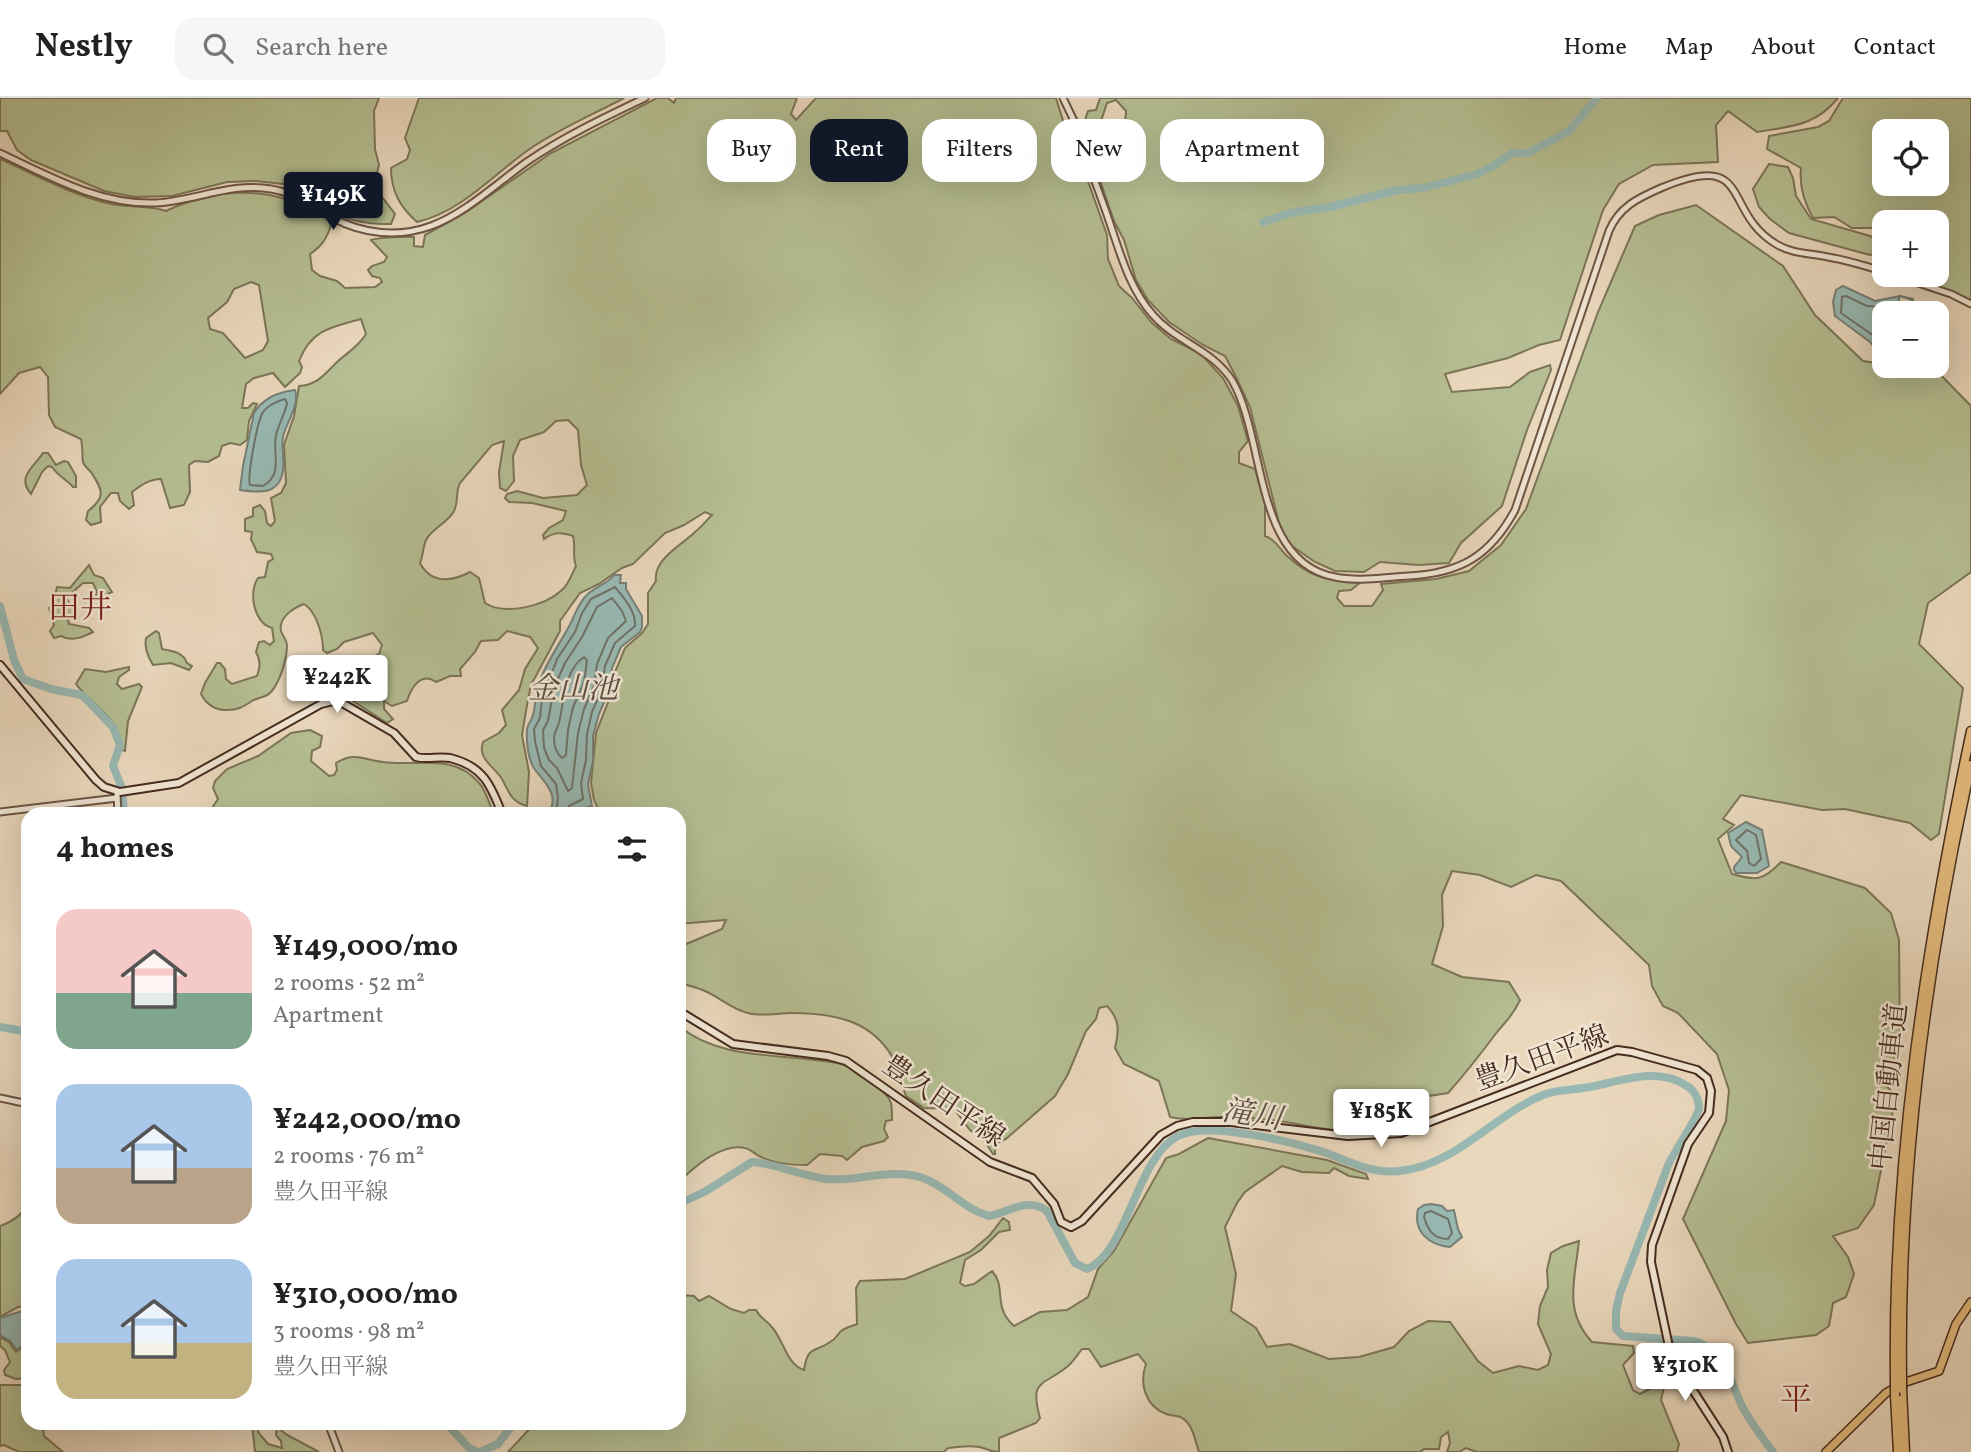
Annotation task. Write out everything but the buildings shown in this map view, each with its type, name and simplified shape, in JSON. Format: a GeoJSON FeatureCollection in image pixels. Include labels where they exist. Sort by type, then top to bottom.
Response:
{"type":"FeatureCollection","features":[{"type":"Feature","properties":{"kind":"highway","name":"中国自動車道"},"geometry":{"type":"LineString","coordinates":[[1905,1452],[1902,1389],[1898,1378],[1897,1252],[1914,1058],[1936,908],[1971,732]]}},
{"type":"Feature","properties":{"kind":"highway","name":"中国自動車道"},"geometry":{"type":"LineString","coordinates":[[1898,1452],[1895,1396],[1908,1198],[1922,1059],[1943,909],[1971,765]]}},
{"type":"Feature","properties":{"kind":"main road"},"geometry":{"type":"LineString","coordinates":[[0,665],[96,780],[104,787],[120,793],[179,783],[321,704],[337,700],[394,733],[416,757],[449,758],[479,772],[486,777],[499,807]]}},
{"type":"Feature","properties":{"kind":"main road","name":"豊久田平線"},"geometry":{"type":"LineString","coordinates":[[686,1015],[733,1044],[828,1056],[846,1061],[990,1162],[1032,1178],[1054,1204],[1061,1222],[1071,1227],[1082,1221],[1161,1135],[1184,1124],[1231,1122],[1348,1136],[1388,1136],[1432,1123],[1617,1050],[1688,1067],[1707,1078],[1711,1103],[1709,1112],[1688,1144],[1650,1252],[1671,1356],[1723,1437],[1728,1452]]}},
{"type":"Feature","properties":{"kind":"main road"},"geometry":{"type":"LineString","coordinates":[[1826,1452],[1886,1393],[1903,1383],[1939,1371],[1956,1324],[1971,1302]]}},
{"type":"Feature","properties":{"kind":"street"},"geometry":{"type":"LineString","coordinates":[[0,153],[70,186],[108,198],[156,202],[234,187],[260,187],[289,192],[351,226],[382,233],[397,233],[417,230],[443,220],[546,150],[645,98]]}},
{"type":"Feature","properties":{"kind":"street"},"geometry":{"type":"LineString","coordinates":[[1063,98],[1076,125],[1136,291],[1155,318],[1212,358],[1231,380],[1247,413],[1273,518],[1282,538],[1303,563],[1333,577],[1361,579],[1446,571],[1479,555],[1498,537],[1515,510],[1608,231],[1619,212],[1635,200],[1682,179],[1695,175],[1711,175],[1728,184],[1737,194],[1750,218],[1776,244],[1802,254],[1827,256],[1872,268]]}},
{"type":"Feature","properties":{"kind":"street"},"geometry":{"type":"LineString","coordinates":[[1932,287],[1971,304]]}},
{"type":"Feature","properties":{"kind":"street"},"geometry":{"type":"LineString","coordinates":[[32,807],[120,793],[119,807]]}},
{"type":"Feature","properties":{"kind":"street"},"geometry":{"type":"LineString","coordinates":[[0,812],[21,809]]}},
{"type":"Feature","properties":{"kind":"street"},"geometry":{"type":"LineString","coordinates":[[0,1098],[21,1102]]}},
{"type":"Feature","properties":{"kind":"street"},"geometry":{"type":"LineString","coordinates":[[330,1430],[339,1452]]}},
{"type":"Feature","properties":{"kind":"green space"},"geometry":{"type":"Polygon","coordinates":[[[0,98],[379,98],[374,111],[379,193],[395,214],[391,224],[372,223],[346,218],[321,207],[320,202],[336,198],[344,184],[339,176],[326,180],[324,189],[306,192],[283,184],[256,181],[227,182],[172,196],[135,197],[104,191],[31,160],[17,150],[7,131],[0,131],[0,98]]]}},
{"type":"Feature","properties":{"kind":"green space"},"geometry":{"type":"Polygon","coordinates":[[[419,98],[624,98],[534,146],[450,209],[417,222],[398,198],[391,168],[407,159],[410,150],[405,138],[419,98]]]}},
{"type":"Feature","properties":{"kind":"green space"},"geometry":{"type":"Polygon","coordinates":[[[657,98],[668,98],[674,103],[676,98],[797,98],[791,114],[795,119],[707,119],[707,182],[796,182],[796,120],[816,98],[1056,98],[1063,119],[1051,119],[1051,182],[1088,182],[1107,235],[1108,259],[1119,286],[1152,323],[1171,339],[1201,354],[1223,378],[1238,406],[1248,441],[1239,452],[1239,463],[1255,469],[1265,504],[1265,536],[1311,573],[1338,581],[1361,582],[1351,590],[1339,591],[1337,598],[1344,606],[1372,606],[1383,590],[1381,584],[1436,579],[1469,571],[1501,545],[1526,509],[1598,312],[1635,226],[1659,215],[1696,205],[1783,266],[1815,315],[1863,361],[1872,362],[1872,378],[1944,378],[1971,406],[1971,572],[1928,603],[1919,644],[1963,688],[1939,834],[1931,840],[1910,823],[1845,809],[1822,810],[1741,795],[1723,819],[1734,825],[1718,839],[1732,874],[1759,878],[1781,862],[1865,888],[1891,913],[1899,940],[1900,1053],[1880,1074],[1885,1085],[1896,1095],[1874,1205],[1858,1228],[1833,1236],[1848,1257],[1854,1274],[1846,1297],[1833,1303],[1829,1326],[1816,1335],[1748,1343],[1736,1324],[1683,1219],[1726,1121],[1729,1090],[1717,1054],[1678,1013],[1663,1006],[1652,986],[1649,965],[1561,881],[1536,875],[1511,887],[1480,875],[1452,871],[1442,895],[1443,926],[1432,964],[1462,977],[1509,982],[1520,1000],[1448,1093],[1403,1100],[1413,1110],[1415,1119],[1379,1131],[1340,1131],[1251,1118],[1170,1117],[1159,1081],[1124,1064],[1115,1048],[1118,1031],[1116,1021],[1107,1006],[1099,1008],[1096,1019],[1086,1031],[1068,1074],[1055,1096],[1006,1139],[995,1144],[993,1154],[983,1139],[970,1130],[954,1109],[924,1108],[906,1096],[894,1060],[885,1046],[863,1028],[837,1017],[822,1015],[748,1013],[686,984],[686,944],[722,929],[726,920],[686,923],[686,807],[598,807],[591,783],[596,733],[625,648],[648,624],[648,593],[656,581],[656,573],[664,559],[712,515],[705,512],[665,533],[633,564],[580,593],[560,621],[560,631],[531,685],[527,705],[522,735],[529,772],[527,806],[511,796],[502,779],[484,758],[482,748],[483,742],[499,733],[506,725],[502,710],[519,690],[525,669],[538,648],[530,637],[507,631],[498,640],[481,641],[460,669],[461,676],[450,676],[436,682],[426,678],[417,682],[407,701],[392,706],[384,701],[384,709],[393,719],[387,723],[353,701],[340,685],[358,677],[357,665],[379,654],[382,645],[373,633],[344,642],[327,653],[323,650],[316,618],[304,604],[291,611],[282,622],[281,631],[287,644],[286,657],[271,692],[234,709],[223,710],[209,704],[201,694],[217,663],[225,669],[226,679],[232,684],[257,676],[260,664],[256,652],[259,642],[264,641],[270,645],[274,641],[272,628],[257,614],[253,599],[258,578],[265,577],[268,562],[273,559],[271,554],[257,552],[251,539],[252,532],[245,531],[245,519],[253,516],[253,508],[260,505],[265,511],[267,523],[271,526],[275,521],[271,498],[281,493],[286,483],[284,445],[294,416],[299,386],[311,384],[320,378],[360,342],[366,334],[361,319],[323,331],[316,336],[299,361],[302,367],[300,373],[285,387],[273,373],[254,378],[246,384],[242,408],[257,404],[249,421],[247,440],[240,445],[230,443],[222,446],[219,456],[208,462],[195,461],[189,465],[190,492],[184,505],[170,508],[161,479],[153,480],[132,492],[134,505],[129,509],[120,501],[118,493],[111,493],[100,507],[101,522],[91,525],[86,520],[88,511],[98,501],[100,488],[84,463],[81,439],[55,427],[49,415],[48,377],[40,367],[19,373],[0,394],[0,159],[70,191],[119,205],[166,211],[201,198],[238,193],[256,193],[292,201],[321,215],[331,225],[324,241],[310,254],[312,270],[320,276],[337,281],[345,288],[375,287],[382,282],[368,270],[384,262],[387,257],[371,240],[414,237],[414,246],[423,247],[425,235],[465,213],[551,153],[657,98]],[[251,282],[234,289],[227,302],[208,318],[210,329],[223,333],[245,358],[263,350],[268,341],[259,285],[251,282]],[[568,420],[556,421],[544,432],[520,440],[513,456],[514,481],[506,491],[500,488],[499,472],[504,441],[492,445],[460,483],[455,508],[426,540],[420,563],[436,578],[456,578],[470,572],[479,578],[485,603],[493,607],[514,609],[535,605],[555,596],[564,588],[576,566],[573,536],[558,533],[544,539],[543,535],[563,520],[566,511],[532,503],[509,502],[505,498],[507,494],[517,491],[543,498],[577,495],[587,485],[581,465],[578,430],[568,420]]]}},
{"type":"Feature","properties":{"kind":"green space"},"geometry":{"type":"Polygon","coordinates":[[[1100,98],[1838,98],[1811,120],[1757,132],[1728,111],[1716,125],[1718,162],[1653,165],[1619,184],[1603,210],[1560,340],[1539,345],[1508,358],[1445,374],[1452,392],[1510,387],[1530,372],[1550,365],[1551,370],[1527,430],[1502,506],[1461,543],[1449,563],[1419,565],[1380,562],[1364,572],[1335,571],[1315,562],[1289,544],[1279,523],[1250,407],[1235,375],[1225,356],[1169,322],[1148,300],[1136,280],[1124,240],[1114,221],[1101,182],[1146,182],[1146,119],[1125,119],[1126,111],[1116,100],[1107,103],[1101,119],[1085,119],[1088,111],[1096,110],[1100,98]]]}},
{"type":"Feature","properties":{"kind":"green space"},"geometry":{"type":"Polygon","coordinates":[[[1843,98],[1971,98],[1971,301],[1938,287],[1949,287],[1949,210],[1872,210],[1872,228],[1852,228],[1834,217],[1813,218],[1803,194],[1801,168],[1767,149],[1769,136],[1818,127],[1829,121],[1843,98]]]}},
{"type":"Feature","properties":{"kind":"green space"},"geometry":{"type":"Polygon","coordinates":[[[1769,164],[1788,167],[1796,196],[1811,219],[1870,236],[1872,254],[1789,233],[1759,207],[1753,189],[1769,164]]]}},
{"type":"Feature","properties":{"kind":"green space"},"geometry":{"type":"Polygon","coordinates":[[[43,453],[48,453],[56,465],[68,462],[76,476],[76,487],[48,466],[31,494],[25,482],[26,477],[43,453]]]}},
{"type":"Feature","properties":{"kind":"green space"},"geometry":{"type":"Polygon","coordinates":[[[89,565],[94,575],[103,578],[112,592],[95,600],[97,592],[93,583],[83,583],[66,598],[74,610],[68,620],[69,624],[89,628],[93,632],[77,638],[54,638],[50,631],[54,625],[49,608],[53,604],[57,587],[70,588],[89,565]]]}},
{"type":"Feature","properties":{"kind":"green space"},"geometry":{"type":"Polygon","coordinates":[[[156,631],[159,633],[162,649],[180,654],[192,666],[189,670],[171,663],[153,665],[147,652],[146,638],[156,631]]]}},
{"type":"Feature","properties":{"kind":"green space"},"geometry":{"type":"Polygon","coordinates":[[[129,667],[129,670],[119,677],[117,684],[122,689],[139,684],[142,687],[128,721],[125,751],[122,750],[111,721],[76,684],[85,669],[106,672],[129,667]]]}},
{"type":"Feature","properties":{"kind":"green space"},"geometry":{"type":"Polygon","coordinates":[[[310,730],[322,736],[320,747],[312,751],[311,761],[329,776],[334,775],[337,770],[336,763],[354,757],[396,763],[447,764],[470,774],[480,784],[491,807],[213,807],[218,799],[213,788],[215,781],[227,769],[258,756],[291,733],[310,730]]]}},
{"type":"Feature","properties":{"kind":"green space"},"geometry":{"type":"Polygon","coordinates":[[[686,1031],[709,1044],[726,1049],[841,1064],[869,1080],[891,1103],[892,1120],[886,1121],[884,1129],[888,1137],[884,1141],[862,1147],[847,1160],[842,1156],[820,1154],[807,1165],[789,1164],[771,1161],[749,1149],[736,1147],[700,1163],[686,1176],[686,1031]]]}},
{"type":"Feature","properties":{"kind":"green space"},"geometry":{"type":"Polygon","coordinates":[[[1208,1138],[1327,1160],[1366,1174],[1368,1179],[1349,1176],[1334,1168],[1329,1173],[1302,1172],[1282,1166],[1245,1192],[1237,1203],[1225,1227],[1236,1274],[1231,1311],[1256,1328],[1267,1347],[1290,1344],[1329,1359],[1359,1357],[1394,1347],[1409,1331],[1428,1321],[1450,1322],[1478,1361],[1493,1373],[1519,1366],[1538,1370],[1548,1365],[1551,1354],[1538,1324],[1540,1306],[1548,1287],[1547,1270],[1551,1253],[1579,1241],[1573,1294],[1577,1318],[1592,1342],[1633,1346],[1634,1353],[1623,1365],[1633,1390],[1640,1394],[1652,1387],[1659,1376],[1663,1375],[1666,1379],[1661,1400],[1679,1444],[1677,1452],[1477,1452],[1466,1448],[1459,1452],[1447,1452],[1450,1443],[1448,1432],[1441,1437],[1439,1449],[1424,1449],[1420,1452],[1199,1452],[1189,1424],[1180,1417],[1159,1410],[1149,1400],[1143,1379],[1146,1364],[1138,1354],[1101,1367],[1089,1349],[1082,1349],[1070,1364],[1040,1385],[1036,1396],[1040,1418],[1036,1423],[999,1438],[999,1452],[970,1446],[948,1448],[944,1452],[508,1452],[528,1430],[686,1430],[686,1295],[694,1296],[699,1301],[709,1296],[744,1313],[756,1310],[775,1332],[793,1363],[804,1370],[810,1352],[857,1324],[856,1288],[860,1281],[905,1279],[970,1252],[989,1236],[1003,1218],[1009,1222],[1010,1230],[999,1232],[981,1250],[965,1260],[960,1283],[965,1286],[974,1284],[992,1271],[999,1284],[1003,1312],[1014,1326],[1040,1312],[1067,1310],[1088,1297],[1098,1269],[1114,1251],[1166,1158],[1208,1138]]]}},
{"type":"Feature","properties":{"kind":"green space"},"geometry":{"type":"Polygon","coordinates":[[[21,1214],[21,1307],[0,1317],[0,1226],[21,1214]]]}},
{"type":"Feature","properties":{"kind":"green space"},"geometry":{"type":"Polygon","coordinates":[[[0,1337],[9,1342],[16,1352],[21,1349],[21,1379],[5,1375],[4,1370],[10,1362],[5,1350],[0,1346],[0,1337]]]}},
{"type":"Feature","properties":{"kind":"green space"},"geometry":{"type":"Polygon","coordinates":[[[0,1385],[21,1385],[21,1430],[43,1430],[44,1436],[63,1452],[19,1452],[4,1445],[0,1446],[0,1385]]]}},
{"type":"Feature","properties":{"kind":"green space"},"geometry":{"type":"Polygon","coordinates":[[[253,1430],[258,1430],[268,1444],[282,1448],[276,1435],[277,1430],[281,1430],[319,1452],[255,1452],[253,1430]]]}},
{"type":"Feature","properties":{"kind":"water"},"geometry":{"type":"Polygon","coordinates":[[[1843,286],[1875,301],[1872,301],[1872,344],[1835,316],[1833,302],[1836,290],[1843,286]]]}},
{"type":"Feature","properties":{"kind":"water"},"geometry":{"type":"Polygon","coordinates":[[[1901,296],[1899,301],[1875,301],[1901,296]]]}},
{"type":"Feature","properties":{"kind":"water"},"geometry":{"type":"Polygon","coordinates":[[[295,390],[296,402],[283,437],[283,466],[278,484],[268,490],[240,490],[254,413],[262,403],[272,397],[295,390]]]}},
{"type":"Feature","properties":{"kind":"water","name":"金山池"},"geometry":{"type":"Polygon","coordinates":[[[614,575],[621,575],[620,583],[626,583],[626,589],[642,616],[642,627],[640,632],[621,647],[612,668],[609,691],[599,714],[593,736],[593,761],[588,784],[592,806],[551,807],[552,796],[529,757],[527,729],[542,676],[577,609],[588,594],[614,575]]]}},
{"type":"Feature","properties":{"kind":"water"},"geometry":{"type":"Polygon","coordinates":[[[1746,822],[1762,830],[1769,866],[1757,873],[1736,873],[1734,870],[1742,857],[1731,846],[1728,833],[1746,822]]]}},
{"type":"Feature","properties":{"kind":"water"},"geometry":{"type":"Polygon","coordinates":[[[1431,1204],[1442,1206],[1447,1211],[1454,1210],[1462,1237],[1450,1247],[1429,1240],[1420,1231],[1418,1209],[1431,1204]]]}},
{"type":"Feature","properties":{"kind":"water"},"geometry":{"type":"Polygon","coordinates":[[[21,1311],[21,1346],[17,1350],[10,1341],[0,1335],[0,1318],[21,1311]]]}},
{"type":"Feature","properties":{"kind":"waterway"},"geometry":{"type":"LineString","coordinates":[[1263,222],[1290,213],[1330,207],[1398,190],[1424,188],[1477,174],[1512,153],[1528,153],[1569,131],[1597,98]]}},
{"type":"Feature","properties":{"kind":"waterway"},"geometry":{"type":"LineString","coordinates":[[0,606],[14,660],[23,679],[51,689],[82,695],[113,727],[120,745],[113,766],[122,788],[123,807]]}},
{"type":"Feature","properties":{"kind":"waterway","name":"滝川"},"geometry":{"type":"LineString","coordinates":[[0,1027],[21,1031]]}},
{"type":"Feature","properties":{"kind":"waterway","name":"滝川"},"geometry":{"type":"LineString","coordinates":[[686,1201],[752,1162],[826,1179],[887,1174],[911,1175],[932,1182],[971,1208],[989,1216],[1025,1205],[1040,1207],[1047,1211],[1075,1263],[1087,1269],[1101,1260],[1112,1245],[1152,1163],[1164,1147],[1178,1136],[1210,1131],[1253,1135],[1315,1149],[1372,1169],[1400,1171],[1439,1160],[1507,1115],[1543,1095],[1639,1077],[1664,1077],[1690,1088],[1697,1098],[1699,1108],[1669,1163],[1620,1293],[1616,1329],[1623,1336],[1695,1341],[1715,1353],[1726,1368],[1745,1412],[1773,1452]]}},
{"type":"Feature","properties":{"kind":"waterway","name":"滝川"},"geometry":{"type":"LineString","coordinates":[[452,1430],[468,1447],[477,1452]]}},
{"type":"Feature","properties":{"kind":"waterway","name":"滝川"},"geometry":{"type":"LineString","coordinates":[[480,1452],[498,1444],[509,1430]]}},
{"type":"Feature","properties":{"kind":"district","name":"田井"},"geometry":{"type":"Point","coordinates":[80,610]}},
{"type":"Feature","properties":{"kind":"district","name":"平"},"geometry":{"type":"Point","coordinates":[1796,1402]}}]}
